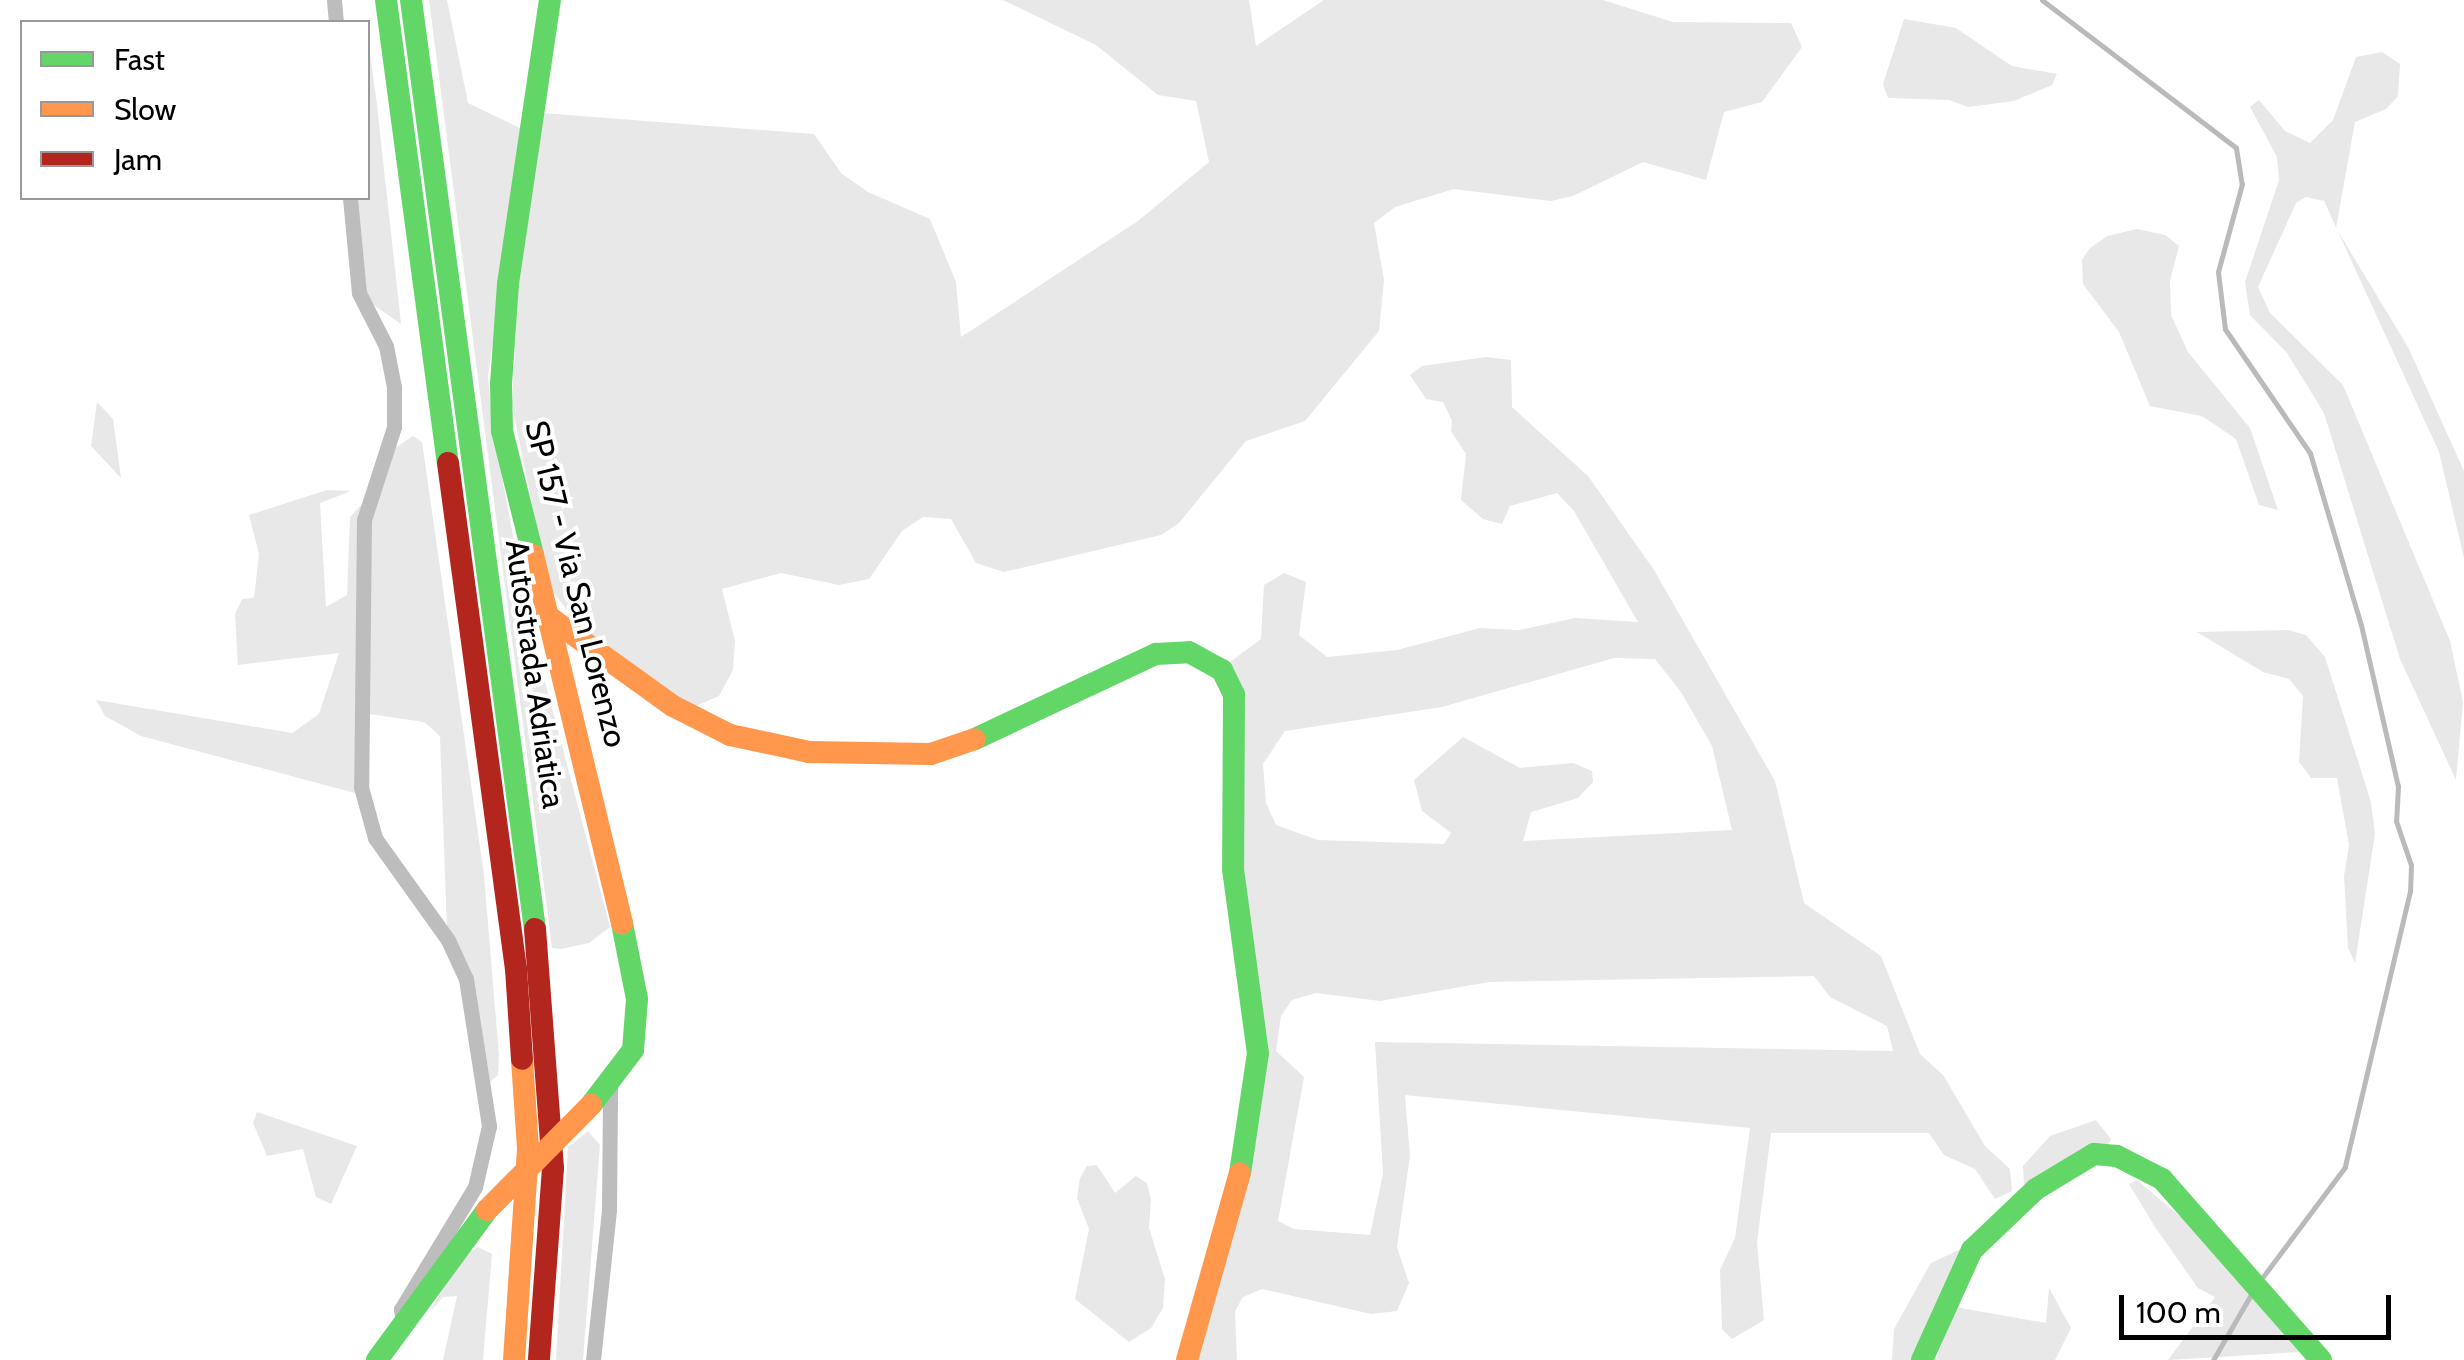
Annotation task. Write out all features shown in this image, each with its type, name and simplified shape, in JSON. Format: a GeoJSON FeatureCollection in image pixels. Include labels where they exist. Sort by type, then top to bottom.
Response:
{"type":"FeatureCollection","features":[{"type":"Feature","properties":{"kind":"main road","name":"Autostrada Adriatica"},"geometry":{"type":"LineString","coordinates":[[386,0],[516,968],[528,1148],[514,1360]]}},
{"type":"Feature","properties":{"kind":"main road","name":"Autostrada Adriatica"},"geometry":{"type":"LineString","coordinates":[[411,0],[544,997],[553,1168],[539,1360]]}},
{"type":"Feature","properties":{"kind":"main road","name":"SP 157 - Via San Lorenzo"},"geometry":{"type":"LineString","coordinates":[[377,1360],[487,1210],[610,1087],[633,1050],[637,999],[610,857],[502,432],[500,384],[508,284],[550,0]]}},
{"type":"Feature","properties":{"kind":"main road"},"geometry":{"type":"LineString","coordinates":[[549,618],[674,706],[730,735],[809,752],[931,754],[969,742],[1156,654],[1189,652],[1222,670],[1234,695],[1233,869],[1258,1053],[1239,1177],[1187,1360]]}},
{"type":"Feature","properties":{"kind":"main road"},"geometry":{"type":"LineString","coordinates":[[1922,1360],[1972,1250],[2036,1188],[2094,1154],[2116,1156],[2162,1179],[2290,1320],[2321,1360]]}},
{"type":"Feature","properties":{"kind":"street"},"geometry":{"type":"LineString","coordinates":[[350,200],[360,293],[386,346],[394,388],[394,426],[364,520],[361,787],[375,838],[448,940],[466,979],[489,1126],[475,1187],[402,1308],[403,1327]]}},
{"type":"Feature","properties":{"kind":"street"},"geometry":{"type":"LineString","coordinates":[[593,1360],[609,1210],[610,1087]]}},
{"type":"Feature","properties":{"kind":"shaded area"},"geometry":{"type":"Polygon","coordinates":[[[429,0],[447,0],[468,103],[522,129],[488,377],[493,430],[530,625],[610,927],[589,943],[561,949],[552,948],[429,0]]]}},
{"type":"Feature","properties":{"kind":"shaded area"},"geometry":{"type":"Polygon","coordinates":[[[1003,0],[1249,0],[1256,46],[1324,0],[1603,0],[1673,22],[1791,23],[1802,47],[1762,102],[1724,112],[1706,180],[1643,162],[1573,196],[1551,201],[1454,189],[1395,207],[1374,223],[1384,280],[1379,331],[1305,421],[1246,441],[1179,523],[1161,535],[1004,572],[976,563],[951,519],[923,517],[902,531],[869,579],[839,585],[781,573],[722,589],[735,641],[733,670],[719,696],[691,708],[585,633],[549,587],[512,405],[518,292],[543,113],[814,134],[841,173],[868,192],[930,219],[956,282],[961,337],[1138,221],[1209,162],[1196,101],[1158,95],[1096,45],[1003,0]]]}},
{"type":"Feature","properties":{"kind":"shaded area"},"geometry":{"type":"Polygon","coordinates":[[[1904,19],[1956,28],[2012,66],[2057,74],[2052,85],[2014,101],[1968,107],[1949,100],[1888,98],[1883,84],[1904,19]]]}},
{"type":"Feature","properties":{"kind":"shaded area"},"geometry":{"type":"Polygon","coordinates":[[[2382,52],[2400,64],[2398,96],[2386,109],[2355,122],[2336,227],[2324,201],[2306,197],[2296,203],[2258,287],[2270,313],[2343,385],[2450,641],[2463,702],[2456,780],[2400,659],[2324,413],[2287,353],[2250,315],[2245,282],[2279,180],[2277,157],[2250,107],[2259,100],[2285,131],[2310,143],[2333,120],[2356,57],[2382,52]]]}},
{"type":"Feature","properties":{"kind":"shaded area"},"geometry":{"type":"Polygon","coordinates":[[[370,54],[401,324],[365,299],[354,200],[370,200],[370,54]]]}},
{"type":"Feature","properties":{"kind":"shaded area"},"geometry":{"type":"Polygon","coordinates":[[[2137,229],[2165,235],[2179,246],[2170,281],[2171,315],[2188,352],[2250,428],[2278,510],[2259,505],[2236,439],[2202,416],[2150,406],[2119,332],[2083,284],[2082,260],[2089,249],[2107,236],[2137,229]]]}},
{"type":"Feature","properties":{"kind":"shaded area"},"geometry":{"type":"Polygon","coordinates":[[[2338,231],[2408,347],[2464,471],[2464,558],[2439,452],[2338,231]]]}},
{"type":"Feature","properties":{"kind":"shaded area"},"geometry":{"type":"Polygon","coordinates":[[[1486,357],[1511,360],[1512,407],[1588,476],[1654,570],[1775,781],[1804,903],[1881,956],[1920,1054],[1943,1075],[1985,1146],[2010,1169],[2012,1191],[1995,1199],[1975,1169],[1944,1155],[1929,1133],[1771,1133],[1757,1242],[1764,1320],[1732,1339],[1722,1329],[1720,1270],[1735,1238],[1750,1128],[1405,1095],[1410,1156],[1397,1247],[1409,1283],[1397,1311],[1371,1314],[1262,1289],[1243,1297],[1235,1311],[1237,1360],[1196,1360],[1258,1026],[1226,665],[1261,639],[1264,585],[1284,573],[1306,582],[1299,635],[1327,657],[1397,650],[1480,628],[1519,630],[1575,618],[1638,622],[1574,511],[1557,493],[1510,506],[1502,524],[1483,519],[1461,500],[1466,454],[1451,431],[1452,421],[1443,402],[1426,399],[1410,375],[1422,366],[1486,357]],[[1614,658],[1442,707],[1285,731],[1263,764],[1266,803],[1276,825],[1318,840],[1444,844],[1451,833],[1422,811],[1414,780],[1463,737],[1520,768],[1573,763],[1592,771],[1593,782],[1578,798],[1531,812],[1523,841],[1732,830],[1712,746],[1681,692],[1655,659],[1614,658]],[[1814,976],[1489,982],[1380,1001],[1316,993],[1292,1000],[1281,1016],[1276,1051],[1304,1077],[1278,1221],[1294,1229],[1370,1235],[1383,1174],[1375,1042],[1893,1051],[1887,1026],[1830,997],[1814,976]]]}},
{"type":"Feature","properties":{"kind":"shaded area"},"geometry":{"type":"Polygon","coordinates":[[[97,402],[113,419],[121,478],[91,446],[97,402]]]}},
{"type":"Feature","properties":{"kind":"shaded area"},"geometry":{"type":"Polygon","coordinates":[[[413,436],[422,442],[484,875],[499,1055],[498,1075],[490,1082],[473,981],[447,932],[440,736],[424,722],[369,714],[368,531],[395,448],[413,436]]]}},
{"type":"Feature","properties":{"kind":"shaded area"},"geometry":{"type":"Polygon","coordinates":[[[327,490],[351,491],[320,503],[326,607],[347,595],[350,517],[364,502],[355,793],[141,736],[105,716],[96,700],[292,733],[319,714],[339,653],[238,665],[235,614],[242,599],[254,598],[259,554],[249,515],[327,490]]]}},
{"type":"Feature","properties":{"kind":"shaded area"},"geometry":{"type":"Polygon","coordinates":[[[2288,630],[2306,635],[2325,657],[2371,802],[2375,834],[2355,963],[2348,948],[2344,876],[2349,845],[2337,778],[2311,778],[2299,762],[2303,696],[2289,679],[2263,672],[2197,632],[2288,630]]]}},
{"type":"Feature","properties":{"kind":"shaded area"},"geometry":{"type":"Polygon","coordinates":[[[257,1112],[357,1146],[331,1204],[316,1197],[303,1149],[267,1156],[253,1123],[257,1112]]]}},
{"type":"Feature","properties":{"kind":"shaded area"},"geometry":{"type":"Polygon","coordinates":[[[2096,1120],[2111,1139],[2105,1150],[2024,1185],[2023,1166],[2050,1136],[2096,1120]]]}},
{"type":"Feature","properties":{"kind":"shaded area"},"geometry":{"type":"Polygon","coordinates":[[[588,1131],[600,1145],[583,1360],[556,1360],[568,1147],[588,1131]]]}},
{"type":"Feature","properties":{"kind":"shaded area"},"geometry":{"type":"Polygon","coordinates":[[[1097,1165],[1115,1193],[1136,1176],[1147,1183],[1151,1199],[1149,1228],[1165,1279],[1163,1308],[1151,1328],[1129,1342],[1075,1299],[1089,1229],[1077,1198],[1080,1178],[1087,1166],[1097,1165]]]}},
{"type":"Feature","properties":{"kind":"shaded area"},"geometry":{"type":"Polygon","coordinates":[[[2137,1180],[2189,1224],[2300,1352],[2168,1360],[2215,1297],[2198,1288],[2155,1227],[2129,1184],[2137,1180]]]}},
{"type":"Feature","properties":{"kind":"shaded area"},"geometry":{"type":"Polygon","coordinates":[[[478,1247],[492,1254],[483,1360],[443,1360],[457,1296],[443,1297],[429,1313],[463,1255],[478,1247]]]}},
{"type":"Feature","properties":{"kind":"shaded area"},"geometry":{"type":"Polygon","coordinates":[[[1961,1249],[1920,1360],[1892,1360],[1894,1329],[1931,1263],[1961,1249]]]}},
{"type":"Feature","properties":{"kind":"shaded area"},"geometry":{"type":"Polygon","coordinates":[[[2049,1288],[2071,1328],[2055,1360],[1936,1360],[1955,1307],[2046,1323],[2049,1288]]]}},
{"type":"Feature","properties":{"kind":"waterway"},"geometry":{"type":"LineString","coordinates":[[2042,0],[2236,148],[2242,184],[2218,272],[2225,329],[2310,453],[2361,625],[2398,786],[2396,821],[2411,865],[2410,891],[2345,1167],[2259,1282]]}},
{"type":"Feature","properties":{"kind":"waterway"},"geometry":{"type":"LineString","coordinates":[[2213,1360],[2253,1291]]}},
{"type":"Feature","properties":{"kind":"traffic: fast"},"geometry":{"type":"LineString","coordinates":[[386,0],[448,463]]}},
{"type":"Feature","properties":{"kind":"traffic: fast"},"geometry":{"type":"LineString","coordinates":[[411,0],[535,929]]}},
{"type":"Feature","properties":{"kind":"traffic: fast"},"geometry":{"type":"LineString","coordinates":[[533,555],[502,431],[501,384],[508,284],[550,0]]}},
{"type":"Feature","properties":{"kind":"traffic: fast"},"geometry":{"type":"LineString","coordinates":[[975,739],[1156,654],[1189,652],[1222,670],[1234,695],[1233,869],[1258,1053],[1240,1173]]}},
{"type":"Feature","properties":{"kind":"traffic: fast"},"geometry":{"type":"LineString","coordinates":[[591,1105],[633,1050],[637,999],[622,923]]}},
{"type":"Feature","properties":{"kind":"traffic: fast"},"geometry":{"type":"LineString","coordinates":[[1922,1360],[1972,1250],[2036,1189],[2094,1154],[2117,1156],[2162,1179],[2321,1360]]}},
{"type":"Feature","properties":{"kind":"traffic: fast"},"geometry":{"type":"LineString","coordinates":[[377,1360],[487,1210]]}},
{"type":"Feature","properties":{"kind":"traffic: slow"},"geometry":{"type":"LineString","coordinates":[[533,555],[622,923]]}},
{"type":"Feature","properties":{"kind":"traffic: slow"},"geometry":{"type":"LineString","coordinates":[[549,617],[673,706],[730,735],[809,752],[931,754],[975,739]]}},
{"type":"Feature","properties":{"kind":"traffic: slow"},"geometry":{"type":"LineString","coordinates":[[514,1360],[528,1148],[522,1059]]}},
{"type":"Feature","properties":{"kind":"traffic: slow"},"geometry":{"type":"LineString","coordinates":[[487,1210],[591,1105]]}},
{"type":"Feature","properties":{"kind":"traffic: slow"},"geometry":{"type":"LineString","coordinates":[[1187,1360],[1240,1173]]}},
{"type":"Feature","properties":{"kind":"traffic: jam"},"geometry":{"type":"LineString","coordinates":[[448,463],[516,969],[522,1059]]}},
{"type":"Feature","properties":{"kind":"traffic: jam"},"geometry":{"type":"LineString","coordinates":[[535,929],[553,1168],[539,1360]]}}]}
